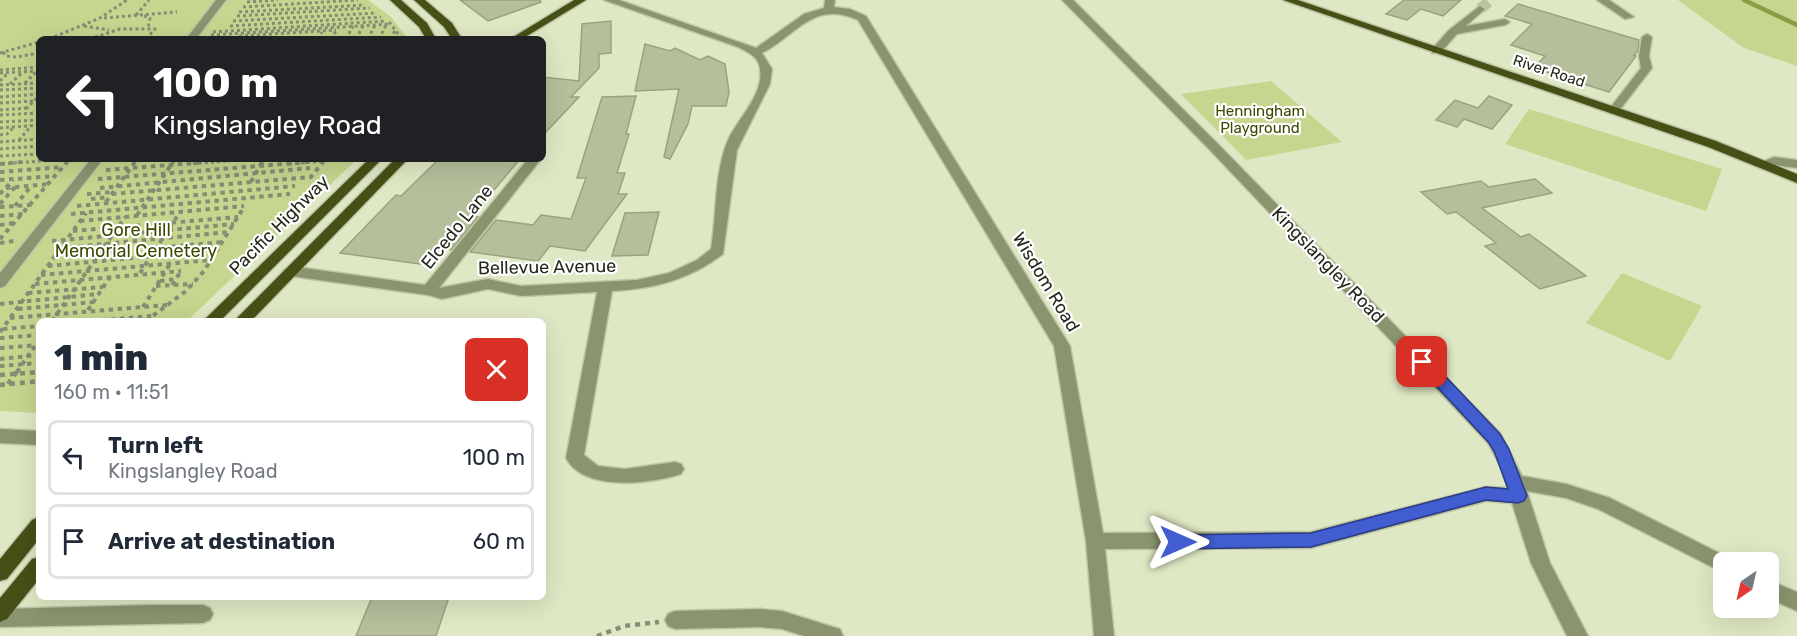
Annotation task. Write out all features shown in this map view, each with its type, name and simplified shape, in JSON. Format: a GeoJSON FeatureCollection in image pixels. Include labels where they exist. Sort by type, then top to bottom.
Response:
{"type":"FeatureCollection","features":[{"type":"Feature","properties":{"kind":"main road"},"geometry":{"type":"LineString","coordinates":[[395,0],[423,25],[429,36]]}},
{"type":"Feature","properties":{"kind":"main road"},"geometry":{"type":"LineString","coordinates":[[419,0],[448,25],[455,36]]}},
{"type":"Feature","properties":{"kind":"main road"},"geometry":{"type":"LineString","coordinates":[[520,36],[581,0]]}},
{"type":"Feature","properties":{"kind":"main road","name":"River Road"},"geometry":{"type":"LineString","coordinates":[[1288,0],[1614,110],[1763,164],[1797,179]]}},
{"type":"Feature","properties":{"kind":"main road","name":"Pacific Highway"},"geometry":{"type":"LineString","coordinates":[[214,318],[373,162]]}},
{"type":"Feature","properties":{"kind":"main road"},"geometry":{"type":"LineString","coordinates":[[245,318],[399,162]]}},
{"type":"Feature","properties":{"kind":"main road"},"geometry":{"type":"LineString","coordinates":[[0,573],[36,529]]}},
{"type":"Feature","properties":{"kind":"main road"},"geometry":{"type":"LineString","coordinates":[[0,615],[36,569]]}},
{"type":"Feature","properties":{"kind":"street"},"geometry":{"type":"LineString","coordinates":[[193,36],[221,0]]}},
{"type":"Feature","properties":{"kind":"street"},"geometry":{"type":"LineString","coordinates":[[609,0],[756,52],[773,44],[805,15],[830,5]]}},
{"type":"Feature","properties":{"kind":"street","name":"Kingslangley Road"},"geometry":{"type":"LineString","coordinates":[[1067,0],[1455,395],[1502,449],[1537,554],[1578,636]]}},
{"type":"Feature","properties":{"kind":"street"},"geometry":{"type":"LineString","coordinates":[[1602,0],[1629,17]]}},
{"type":"Feature","properties":{"kind":"street","name":"Wisdom Road"},"geometry":{"type":"LineString","coordinates":[[830,5],[853,12],[862,18],[1062,346],[1095,542],[1104,636]]}},
{"type":"Feature","properties":{"kind":"street"},"geometry":{"type":"LineString","coordinates":[[1436,51],[1453,32],[1480,9]]}},
{"type":"Feature","properties":{"kind":"street"},"geometry":{"type":"LineString","coordinates":[[1453,32],[1505,22]]}},
{"type":"Feature","properties":{"kind":"street"},"geometry":{"type":"LineString","coordinates":[[1614,110],[1647,68],[1644,56],[1647,37]]}},
{"type":"Feature","properties":{"kind":"street","name":"Bellevue Avenue"},"geometry":{"type":"LineString","coordinates":[[290,271],[429,290],[442,294],[488,284],[521,291],[637,285],[673,277],[702,263],[718,251],[730,150],[738,129],[753,110],[766,75],[765,63],[756,52]]}},
{"type":"Feature","properties":{"kind":"street"},"geometry":{"type":"LineString","coordinates":[[1763,164],[1774,161],[1797,164]]}},
{"type":"Feature","properties":{"kind":"street"},"geometry":{"type":"LineString","coordinates":[[0,283],[95,162]]}},
{"type":"Feature","properties":{"kind":"street","name":"Elcedo Lane"},"geometry":{"type":"LineString","coordinates":[[429,290],[533,162]]}},
{"type":"Feature","properties":{"kind":"street"},"geometry":{"type":"LineString","coordinates":[[605,287],[575,458],[594,473],[625,476],[675,469]]}},
{"type":"Feature","properties":{"kind":"street"},"geometry":{"type":"LineString","coordinates":[[0,436],[36,438]]}},
{"type":"Feature","properties":{"kind":"street"},"geometry":{"type":"LineString","coordinates":[[1095,542],[1311,540],[1486,494],[1516,489],[1566,491],[1604,503],[1713,559]]}},
{"type":"Feature","properties":{"kind":"street"},"geometry":{"type":"LineString","coordinates":[[1779,593],[1797,602]]}},
{"type":"Feature","properties":{"kind":"street"},"geometry":{"type":"LineString","coordinates":[[0,615],[122,616],[153,612],[203,614]]}},
{"type":"Feature","properties":{"kind":"street"},"geometry":{"type":"LineString","coordinates":[[675,620],[760,618],[782,620],[833,636]]}},
{"type":"Feature","properties":{"kind":"path"},"geometry":{"type":"LineString","coordinates":[[57,36],[100,18],[127,0]]}},
{"type":"Feature","properties":{"kind":"path"},"geometry":{"type":"LineString","coordinates":[[135,16],[149,0]]}},
{"type":"Feature","properties":{"kind":"path"},"geometry":{"type":"LineString","coordinates":[[225,36],[248,1],[278,0]]}},
{"type":"Feature","properties":{"kind":"path"},"geometry":{"type":"LineString","coordinates":[[243,7],[359,0],[388,23],[400,36]]}},
{"type":"Feature","properties":{"kind":"path"},"geometry":{"type":"LineString","coordinates":[[239,12],[365,4]]}},
{"type":"Feature","properties":{"kind":"path"},"geometry":{"type":"LineString","coordinates":[[237,16],[370,8]]}},
{"type":"Feature","properties":{"kind":"path"},"geometry":{"type":"LineString","coordinates":[[100,18],[177,12]]}},
{"type":"Feature","properties":{"kind":"path"},"geometry":{"type":"LineString","coordinates":[[142,15],[150,18],[164,13]]}},
{"type":"Feature","properties":{"kind":"path"},"geometry":{"type":"LineString","coordinates":[[233,21],[376,13]]}},
{"type":"Feature","properties":{"kind":"path"},"geometry":{"type":"LineString","coordinates":[[230,26],[381,17]]}},
{"type":"Feature","properties":{"kind":"path"},"geometry":{"type":"LineString","coordinates":[[148,28],[150,18]]}},
{"type":"Feature","properties":{"kind":"path"},"geometry":{"type":"LineString","coordinates":[[193,36],[388,23]]}},
{"type":"Feature","properties":{"kind":"path"},"geometry":{"type":"LineString","coordinates":[[239,36],[388,23]]}},
{"type":"Feature","properties":{"kind":"path"},"geometry":{"type":"LineString","coordinates":[[381,36],[388,23]]}},
{"type":"Feature","properties":{"kind":"path"},"geometry":{"type":"LineString","coordinates":[[370,36],[375,25]]}},
{"type":"Feature","properties":{"kind":"path"},"geometry":{"type":"LineString","coordinates":[[84,26],[112,30],[155,29],[149,36]]}},
{"type":"Feature","properties":{"kind":"path"},"geometry":{"type":"LineString","coordinates":[[348,36],[353,26]]}},
{"type":"Feature","properties":{"kind":"path"},"geometry":{"type":"LineString","coordinates":[[358,36],[363,26]]}},
{"type":"Feature","properties":{"kind":"path"},"geometry":{"type":"LineString","coordinates":[[193,36],[226,33],[239,36],[323,31],[337,28]]}},
{"type":"Feature","properties":{"kind":"path"},"geometry":{"type":"LineString","coordinates":[[333,36],[337,28]]}},
{"type":"Feature","properties":{"kind":"path"},"geometry":{"type":"LineString","coordinates":[[98,29],[98,35],[112,30]]}},
{"type":"Feature","properties":{"kind":"path"},"geometry":{"type":"LineString","coordinates":[[392,36],[395,30]]}},
{"type":"Feature","properties":{"kind":"path"},"geometry":{"type":"LineString","coordinates":[[320,36],[323,31]]}},
{"type":"Feature","properties":{"kind":"path"},"geometry":{"type":"LineString","coordinates":[[2,52],[36,43]]}},
{"type":"Feature","properties":{"kind":"path"},"geometry":{"type":"LineString","coordinates":[[2,52],[6,56],[16,57],[36,54]]}},
{"type":"Feature","properties":{"kind":"path"},"geometry":{"type":"LineString","coordinates":[[0,71],[36,70]]}},
{"type":"Feature","properties":{"kind":"path"},"geometry":{"type":"LineString","coordinates":[[0,71],[9,73],[36,70]]}},
{"type":"Feature","properties":{"kind":"path"},"geometry":{"type":"LineString","coordinates":[[10,85],[23,72]]}},
{"type":"Feature","properties":{"kind":"path"},"geometry":{"type":"LineString","coordinates":[[24,84],[36,72]]}},
{"type":"Feature","properties":{"kind":"path"},"geometry":{"type":"LineString","coordinates":[[0,83],[9,73]]}},
{"type":"Feature","properties":{"kind":"path"},"geometry":{"type":"LineString","coordinates":[[0,83],[10,85],[36,83]]}},
{"type":"Feature","properties":{"kind":"path"},"geometry":{"type":"LineString","coordinates":[[0,90],[36,88]]}},
{"type":"Feature","properties":{"kind":"path"},"geometry":{"type":"LineString","coordinates":[[0,97],[36,95]]}},
{"type":"Feature","properties":{"kind":"path"},"geometry":{"type":"LineString","coordinates":[[21,114],[36,99]]}},
{"type":"Feature","properties":{"kind":"path"},"geometry":{"type":"LineString","coordinates":[[0,103],[34,101]]}},
{"type":"Feature","properties":{"kind":"path"},"geometry":{"type":"LineString","coordinates":[[0,110],[27,108]]}},
{"type":"Feature","properties":{"kind":"path"},"geometry":{"type":"LineString","coordinates":[[0,115],[36,112]]}},
{"type":"Feature","properties":{"kind":"path"},"geometry":{"type":"LineString","coordinates":[[22,121],[29,113]]}},
{"type":"Feature","properties":{"kind":"path"},"geometry":{"type":"LineString","coordinates":[[1,122],[10,115]]}},
{"type":"Feature","properties":{"kind":"path"},"geometry":{"type":"LineString","coordinates":[[1,122],[36,120]]}},
{"type":"Feature","properties":{"kind":"path"},"geometry":{"type":"LineString","coordinates":[[0,128],[36,125]]}},
{"type":"Feature","properties":{"kind":"path"},"geometry":{"type":"LineString","coordinates":[[18,140],[31,126]]}},
{"type":"Feature","properties":{"kind":"path"},"geometry":{"type":"LineString","coordinates":[[0,135],[7,134],[14,127]]}},
{"type":"Feature","properties":{"kind":"path"},"geometry":{"type":"LineString","coordinates":[[1,142],[36,139]]}},
{"type":"Feature","properties":{"kind":"path"},"geometry":{"type":"LineString","coordinates":[[0,149],[36,146]]}},
{"type":"Feature","properties":{"kind":"path"},"geometry":{"type":"LineString","coordinates":[[0,156],[36,154]]}},
{"type":"Feature","properties":{"kind":"path"},"geometry":{"type":"LineString","coordinates":[[0,164],[36,161]]}},
{"type":"Feature","properties":{"kind":"path"},"geometry":{"type":"LineString","coordinates":[[0,239],[3,233],[24,214],[66,162]]}},
{"type":"Feature","properties":{"kind":"path"},"geometry":{"type":"LineString","coordinates":[[105,203],[134,162]]}},
{"type":"Feature","properties":{"kind":"path"},"geometry":{"type":"LineString","coordinates":[[136,216],[173,162]]}},
{"type":"Feature","properties":{"kind":"path"},"geometry":{"type":"LineString","coordinates":[[83,176],[130,168],[212,162]]}},
{"type":"Feature","properties":{"kind":"path"},"geometry":{"type":"LineString","coordinates":[[241,198],[262,162]]}},
{"type":"Feature","properties":{"kind":"path"},"geometry":{"type":"LineString","coordinates":[[83,176],[124,177],[312,162]]}},
{"type":"Feature","properties":{"kind":"path"},"geometry":{"type":"LineString","coordinates":[[91,199],[111,195],[312,177],[324,162]]}},
{"type":"Feature","properties":{"kind":"path"},"geometry":{"type":"LineString","coordinates":[[0,172],[63,167]]}},
{"type":"Feature","properties":{"kind":"path"},"geometry":{"type":"LineString","coordinates":[[100,188],[310,168]]}},
{"type":"Feature","properties":{"kind":"path"},"geometry":{"type":"LineString","coordinates":[[0,180],[56,176]]}},
{"type":"Feature","properties":{"kind":"path"},"geometry":{"type":"LineString","coordinates":[[0,194],[14,179]]}},
{"type":"Feature","properties":{"kind":"path"},"geometry":{"type":"LineString","coordinates":[[6,188],[49,184]]}},
{"type":"Feature","properties":{"kind":"path"},"geometry":{"type":"LineString","coordinates":[[14,206],[31,186]]}},
{"type":"Feature","properties":{"kind":"path"},"geometry":{"type":"LineString","coordinates":[[56,212],[105,203],[295,186]]}},
{"type":"Feature","properties":{"kind":"path"},"geometry":{"type":"LineString","coordinates":[[0,206],[16,187]]}},
{"type":"Feature","properties":{"kind":"path"},"geometry":{"type":"LineString","coordinates":[[56,212],[86,213],[290,194]]}},
{"type":"Feature","properties":{"kind":"path"},"geometry":{"type":"LineString","coordinates":[[0,206],[32,204]]}},
{"type":"Feature","properties":{"kind":"path"},"geometry":{"type":"LineString","coordinates":[[80,221],[244,206],[223,242],[193,284],[150,318]]}},
{"type":"Feature","properties":{"kind":"path"},"geometry":{"type":"LineString","coordinates":[[140,274],[180,212]]}},
{"type":"Feature","properties":{"kind":"path"},"geometry":{"type":"LineString","coordinates":[[1,331],[86,213]]}},
{"type":"Feature","properties":{"kind":"path"},"geometry":{"type":"LineString","coordinates":[[0,216],[24,214]]}},
{"type":"Feature","properties":{"kind":"path"},"geometry":{"type":"LineString","coordinates":[[54,318],[125,217]]}},
{"type":"Feature","properties":{"kind":"path"},"geometry":{"type":"LineString","coordinates":[[73,231],[238,217]]}},
{"type":"Feature","properties":{"kind":"path"},"geometry":{"type":"LineString","coordinates":[[0,225],[15,223]]}},
{"type":"Feature","properties":{"kind":"path"},"geometry":{"type":"LineString","coordinates":[[32,243],[234,225]]}},
{"type":"Feature","properties":{"kind":"path"},"geometry":{"type":"LineString","coordinates":[[61,248],[229,232]]}},
{"type":"Feature","properties":{"kind":"path"},"geometry":{"type":"LineString","coordinates":[[55,257],[223,242]]}},
{"type":"Feature","properties":{"kind":"path"},"geometry":{"type":"LineString","coordinates":[[48,266],[217,250]]}},
{"type":"Feature","properties":{"kind":"path"},"geometry":{"type":"LineString","coordinates":[[41,275],[211,260]]}},
{"type":"Feature","properties":{"kind":"path"},"geometry":{"type":"LineString","coordinates":[[190,268],[195,261]]}},
{"type":"Feature","properties":{"kind":"path"},"geometry":{"type":"LineString","coordinates":[[143,307],[170,263]]}},
{"type":"Feature","properties":{"kind":"path"},"geometry":{"type":"LineString","coordinates":[[35,284],[181,271],[172,285]]}},
{"type":"Feature","properties":{"kind":"path"},"geometry":{"type":"LineString","coordinates":[[88,311],[110,277]]}},
{"type":"Feature","properties":{"kind":"path"},"geometry":{"type":"LineString","coordinates":[[159,281],[176,279]]}},
{"type":"Feature","properties":{"kind":"path"},"geometry":{"type":"LineString","coordinates":[[156,286],[193,284]]}},
{"type":"Feature","properties":{"kind":"path"},"geometry":{"type":"LineString","coordinates":[[28,293],[103,286]]}},
{"type":"Feature","properties":{"kind":"path"},"geometry":{"type":"LineString","coordinates":[[0,304],[98,294]]}},
{"type":"Feature","properties":{"kind":"path"},"geometry":{"type":"LineString","coordinates":[[17,309],[94,302]]}},
{"type":"Feature","properties":{"kind":"path"},"geometry":{"type":"LineString","coordinates":[[10,318],[167,305]]}},
{"type":"Feature","properties":{"kind":"path"},"geometry":{"type":"LineString","coordinates":[[111,318],[118,309]]}},
{"type":"Feature","properties":{"kind":"path"},"geometry":{"type":"LineString","coordinates":[[131,318],[152,316]]}},
{"type":"Feature","properties":{"kind":"path"},"geometry":{"type":"LineString","coordinates":[[1,331],[36,326]]}},
{"type":"Feature","properties":{"kind":"path"},"geometry":{"type":"LineString","coordinates":[[0,338],[36,337]]}},
{"type":"Feature","properties":{"kind":"path"},"geometry":{"type":"LineString","coordinates":[[0,348],[36,345]]}},
{"type":"Feature","properties":{"kind":"path"},"geometry":{"type":"LineString","coordinates":[[8,384],[36,346]]}},
{"type":"Feature","properties":{"kind":"path"},"geometry":{"type":"LineString","coordinates":[[0,359],[36,355]]}},
{"type":"Feature","properties":{"kind":"path"},"geometry":{"type":"LineString","coordinates":[[0,366],[36,363]]}},
{"type":"Feature","properties":{"kind":"path"},"geometry":{"type":"LineString","coordinates":[[0,375],[36,372]]}},
{"type":"Feature","properties":{"kind":"path"},"geometry":{"type":"LineString","coordinates":[[0,385],[36,381]]}},
{"type":"Feature","properties":{"kind":"path"},"geometry":{"type":"LineString","coordinates":[[597,636],[624,626],[675,620]]}},
{"type":"Feature","properties":{"kind":"green space","name":"Gore Hill Memorial Cemetery"},"geometry":{"type":"Polygon","coordinates":[[[0,0],[368,0],[391,17],[406,36],[36,36],[36,162],[354,162],[190,318],[36,318],[36,413],[0,411],[0,0]]]}},
{"type":"Feature","properties":{"kind":"green space"},"geometry":{"type":"Polygon","coordinates":[[[1678,0],[1797,0],[1797,66],[1744,48],[1678,0]]]}},
{"type":"Feature","properties":{"kind":"green space","name":"Henningham Playground"},"geometry":{"type":"Polygon","coordinates":[[[1271,81],[1342,142],[1246,160],[1181,94],[1271,81]]]}},
{"type":"Feature","properties":{"kind":"green space"},"geometry":{"type":"Polygon","coordinates":[[[1529,109],[1722,169],[1706,211],[1505,144],[1529,109]]]}},
{"type":"Feature","properties":{"kind":"green space"},"geometry":{"type":"Polygon","coordinates":[[[1622,273],[1702,306],[1670,361],[1586,323],[1622,273]]]}},
{"type":"Feature","properties":{"kind":"building"},"geometry":{"type":"Polygon","coordinates":[[[460,0],[540,0],[541,2],[488,21],[460,0]]]}},
{"type":"Feature","properties":{"kind":"building"},"geometry":{"type":"Polygon","coordinates":[[[1404,0],[1461,0],[1443,16],[1421,9],[1407,20],[1386,14],[1404,0]]]}},
{"type":"Feature","properties":{"kind":"building"},"geometry":{"type":"Polygon","coordinates":[[[1518,4],[1639,40],[1638,51],[1634,55],[1636,56],[1609,92],[1534,68],[1545,56],[1511,45],[1532,24],[1505,16],[1518,4]]]}},
{"type":"Feature","properties":{"kind":"building"},"geometry":{"type":"Polygon","coordinates":[[[611,21],[611,53],[599,54],[599,68],[571,97],[579,97],[546,132],[546,77],[579,81],[582,24],[611,21]]]}},
{"type":"Feature","properties":{"kind":"building"},"geometry":{"type":"Polygon","coordinates":[[[645,44],[670,51],[675,48],[700,60],[708,56],[725,64],[729,92],[726,106],[692,106],[688,124],[670,159],[664,157],[679,89],[635,91],[645,44]]]}},
{"type":"Feature","properties":{"kind":"building"},"geometry":{"type":"Polygon","coordinates":[[[636,96],[626,134],[629,134],[617,173],[625,173],[618,194],[627,194],[585,251],[550,246],[538,261],[470,252],[496,220],[533,225],[541,215],[571,219],[586,178],[577,178],[602,97],[636,96]]]}},
{"type":"Feature","properties":{"kind":"building"},"geometry":{"type":"Polygon","coordinates":[[[1489,96],[1512,105],[1492,129],[1464,119],[1457,127],[1436,120],[1455,100],[1478,108],[1489,96]]]}},
{"type":"Feature","properties":{"kind":"building"},"geometry":{"type":"Polygon","coordinates":[[[436,162],[517,162],[472,216],[478,217],[451,250],[441,248],[427,265],[340,253],[396,195],[401,196],[436,162]]]}},
{"type":"Feature","properties":{"kind":"building"},"geometry":{"type":"Polygon","coordinates":[[[1535,179],[1552,193],[1482,208],[1521,237],[1529,234],[1586,276],[1540,289],[1485,246],[1496,243],[1456,212],[1447,214],[1421,192],[1481,181],[1489,187],[1535,179]]]}},
{"type":"Feature","properties":{"kind":"building"},"geometry":{"type":"Polygon","coordinates":[[[659,212],[648,255],[612,256],[625,213],[659,212]]]}},
{"type":"Feature","properties":{"kind":"building"},"geometry":{"type":"Polygon","coordinates":[[[371,600],[448,600],[436,636],[356,636],[371,600]]]}},
{"type":"Feature","properties":{"kind":"waterway"},"geometry":{"type":"LineString","coordinates":[[1744,0],[1797,25]]}},
{"type":"Feature","properties":{"kind":"tunnel"},"geometry":{"type":"LineString","coordinates":[[1480,9],[1491,0]]}},
{"type":"Feature","properties":{"kind":"route"},"geometry":{"type":"LineString","coordinates":[[1178,542],[1311,540],[1486,494],[1518,496],[1502,449],[1455,395],[1422,362]]}}]}
